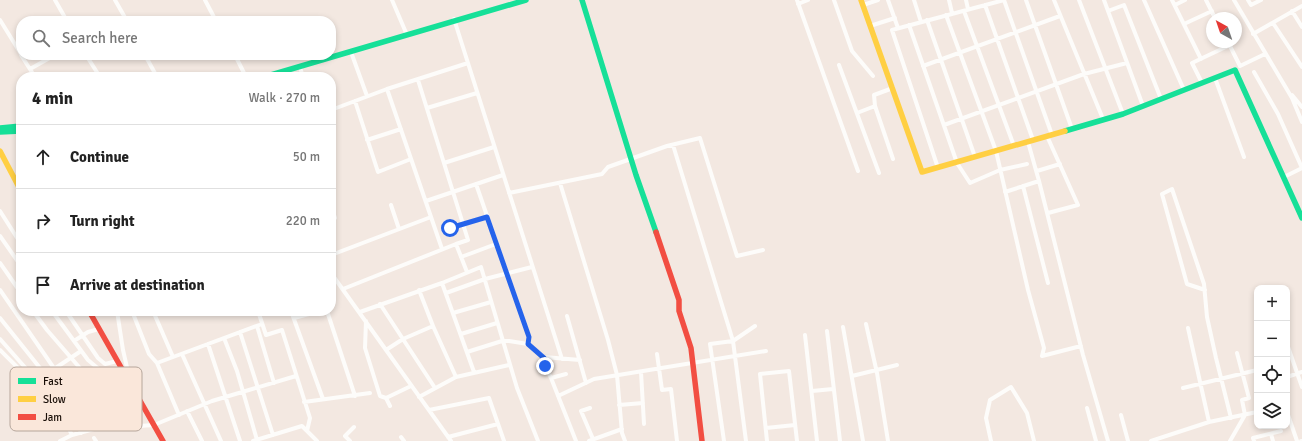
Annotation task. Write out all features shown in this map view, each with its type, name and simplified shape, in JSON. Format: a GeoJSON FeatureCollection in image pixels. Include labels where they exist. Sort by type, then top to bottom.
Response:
{"type":"FeatureCollection","features":[{"type":"Feature","properties":{"kind":"street"},"geometry":{"type":"LineString","coordinates":[[55,0],[64,16]]}},
{"type":"Feature","properties":{"kind":"street"},"geometry":{"type":"LineString","coordinates":[[116,0],[124,16]]}},
{"type":"Feature","properties":{"kind":"street"},"geometry":{"type":"LineString","coordinates":[[205,0],[213,16]]}},
{"type":"Feature","properties":{"kind":"street"},"geometry":{"type":"LineString","coordinates":[[392,0],[406,35]]}},
{"type":"Feature","properties":{"kind":"street"},"geometry":{"type":"LineString","coordinates":[[336,56],[454,19],[526,0]]}},
{"type":"Feature","properties":{"kind":"street"},"geometry":{"type":"LineString","coordinates":[[582,0],[631,159],[680,300],[679,310],[691,348],[702,441]]}},
{"type":"Feature","properties":{"kind":"street"},"geometry":{"type":"LineString","coordinates":[[808,0],[798,2],[858,171]]}},
{"type":"Feature","properties":{"kind":"street"},"geometry":{"type":"LineString","coordinates":[[834,0],[852,51],[873,76]]}},
{"type":"Feature","properties":{"kind":"street"},"geometry":{"type":"LineString","coordinates":[[878,0],[862,2],[922,172],[1123,114],[1235,70],[1302,218]]}},
{"type":"Feature","properties":{"kind":"street"},"geometry":{"type":"LineString","coordinates":[[888,0],[898,28]]}},
{"type":"Feature","properties":{"kind":"street"},"geometry":{"type":"LineString","coordinates":[[914,0],[921,22]]}},
{"type":"Feature","properties":{"kind":"street"},"geometry":{"type":"LineString","coordinates":[[949,0],[952,13]]}},
{"type":"Feature","properties":{"kind":"street"},"geometry":{"type":"LineString","coordinates":[[966,0],[966,10],[977,46],[1014,146]]}},
{"type":"Feature","properties":{"kind":"street"},"geometry":{"type":"LineString","coordinates":[[938,168],[892,30],[1004,0],[1037,91],[1060,164],[1078,205],[1048,213]]}},
{"type":"Feature","properties":{"kind":"street"},"geometry":{"type":"LineString","coordinates":[[1026,0],[1072,129]]}},
{"type":"Feature","properties":{"kind":"street"},"geometry":{"type":"LineString","coordinates":[[1054,0],[1103,120]]}},
{"type":"Feature","properties":{"kind":"street"},"geometry":{"type":"LineString","coordinates":[[1079,0],[1123,114]]}},
{"type":"Feature","properties":{"kind":"street"},"geometry":{"type":"LineString","coordinates":[[1104,0],[1142,106]]}},
{"type":"Feature","properties":{"kind":"street"},"geometry":{"type":"LineString","coordinates":[[1144,0],[1184,90]]}},
{"type":"Feature","properties":{"kind":"street"},"geometry":{"type":"LineString","coordinates":[[1172,0],[1201,59]]}},
{"type":"Feature","properties":{"kind":"street"},"geometry":{"type":"LineString","coordinates":[[1175,5],[1185,0]]}},
{"type":"Feature","properties":{"kind":"street"},"geometry":{"type":"LineString","coordinates":[[1184,24],[1212,11],[1206,0]]}},
{"type":"Feature","properties":{"kind":"street"},"geometry":{"type":"LineString","coordinates":[[1234,0],[1286,89],[1302,122]]}},
{"type":"Feature","properties":{"kind":"street"},"geometry":{"type":"LineString","coordinates":[[1248,0],[1251,5],[1261,0]]}},
{"type":"Feature","properties":{"kind":"street"},"geometry":{"type":"LineString","coordinates":[[1253,34],[1302,4],[1300,0]]}},
{"type":"Feature","properties":{"kind":"street"},"geometry":{"type":"LineString","coordinates":[[985,5],[1018,98],[1081,346],[1108,441]]}},
{"type":"Feature","properties":{"kind":"street"},"geometry":{"type":"LineString","coordinates":[[1108,11],[1124,5],[1161,99]]}},
{"type":"Feature","properties":{"kind":"street"},"geometry":{"type":"LineString","coordinates":[[1292,11],[1302,27]]}},
{"type":"Feature","properties":{"kind":"street"},"geometry":{"type":"LineString","coordinates":[[946,15],[996,151],[1028,290],[1044,348],[1042,356],[1081,346]]}},
{"type":"Feature","properties":{"kind":"street"},"geometry":{"type":"LineString","coordinates":[[923,66],[1060,16]]}},
{"type":"Feature","properties":{"kind":"street"},"geometry":{"type":"LineString","coordinates":[[870,26],[895,18]]}},
{"type":"Feature","properties":{"kind":"street"},"geometry":{"type":"LineString","coordinates":[[454,19],[562,359]]}},
{"type":"Feature","properties":{"kind":"street"},"geometry":{"type":"LineString","coordinates":[[0,20],[16,47]]}},
{"type":"Feature","properties":{"kind":"street"},"geometry":{"type":"LineString","coordinates":[[927,20],[975,157]]}},
{"type":"Feature","properties":{"kind":"street"},"geometry":{"type":"LineString","coordinates":[[1273,22],[1302,67]]}},
{"type":"Feature","properties":{"kind":"street"},"geometry":{"type":"LineString","coordinates":[[909,25],[957,162],[970,183],[1000,170],[1027,164]]}},
{"type":"Feature","properties":{"kind":"street"},"geometry":{"type":"LineString","coordinates":[[1202,83],[1192,63],[1220,48]]}},
{"type":"Feature","properties":{"kind":"street"},"geometry":{"type":"LineString","coordinates":[[1231,48],[1240,66],[1266,54]]}},
{"type":"Feature","properties":{"kind":"street"},"geometry":{"type":"LineString","coordinates":[[351,52],[367,96]]}},
{"type":"Feature","properties":{"kind":"street"},"geometry":{"type":"LineString","coordinates":[[24,60],[32,72]]}},
{"type":"Feature","properties":{"kind":"street"},"geometry":{"type":"LineString","coordinates":[[30,69],[46,60]]}},
{"type":"Feature","properties":{"kind":"street"},"geometry":{"type":"LineString","coordinates":[[89,60],[97,72]]}},
{"type":"Feature","properties":{"kind":"street"},"geometry":{"type":"LineString","coordinates":[[148,60],[154,72]]}},
{"type":"Feature","properties":{"kind":"street"},"geometry":{"type":"LineString","coordinates":[[238,60],[244,72]]}},
{"type":"Feature","properties":{"kind":"street"},"geometry":{"type":"LineString","coordinates":[[282,72],[324,60]]}},
{"type":"Feature","properties":{"kind":"street"},"geometry":{"type":"LineString","coordinates":[[336,108],[387,89],[468,63]]}},
{"type":"Feature","properties":{"kind":"street"},"geometry":{"type":"LineString","coordinates":[[944,125],[1084,74],[1127,63]]}},
{"type":"Feature","properties":{"kind":"street"},"geometry":{"type":"LineString","coordinates":[[839,65],[879,173]]}},
{"type":"Feature","properties":{"kind":"street"},"geometry":{"type":"LineString","coordinates":[[300,67],[302,72]]}},
{"type":"Feature","properties":{"kind":"street"},"geometry":{"type":"LineString","coordinates":[[1254,72],[1278,114],[1302,168],[1284,177]]}},
{"type":"Feature","properties":{"kind":"street"},"geometry":{"type":"LineString","coordinates":[[1214,78],[1244,157]]}},
{"type":"Feature","properties":{"kind":"street"},"geometry":{"type":"LineString","coordinates":[[343,289],[468,240],[418,80]]}},
{"type":"Feature","properties":{"kind":"street"},"geometry":{"type":"LineString","coordinates":[[892,88],[874,95],[875,106],[894,159]]}},
{"type":"Feature","properties":{"kind":"street"},"geometry":{"type":"LineString","coordinates":[[387,89],[442,250]]}},
{"type":"Feature","properties":{"kind":"street"},"geometry":{"type":"LineString","coordinates":[[1286,89],[1302,107]]}},
{"type":"Feature","properties":{"kind":"street"},"geometry":{"type":"LineString","coordinates":[[427,108],[477,93]]}},
{"type":"Feature","properties":{"kind":"street"},"geometry":{"type":"LineString","coordinates":[[355,101],[378,172],[411,159]]}},
{"type":"Feature","properties":{"kind":"street"},"geometry":{"type":"LineString","coordinates":[[857,113],[875,106]]}},
{"type":"Feature","properties":{"kind":"street"},"geometry":{"type":"LineString","coordinates":[[0,128],[16,126]]}},
{"type":"Feature","properties":{"kind":"street"},"geometry":{"type":"LineString","coordinates":[[367,140],[401,129]]}},
{"type":"Feature","properties":{"kind":"street"},"geometry":{"type":"LineString","coordinates":[[0,132],[16,131]]}},
{"type":"Feature","properties":{"kind":"street"},"geometry":{"type":"LineString","coordinates":[[509,193],[602,174],[608,167],[673,145],[700,138],[737,256],[763,250]]}},
{"type":"Feature","properties":{"kind":"street"},"geometry":{"type":"LineString","coordinates":[[673,145],[733,341],[746,441]]}},
{"type":"Feature","properties":{"kind":"street"},"geometry":{"type":"LineString","coordinates":[[444,162],[494,147]]}},
{"type":"Feature","properties":{"kind":"street"},"geometry":{"type":"LineString","coordinates":[[0,151],[16,181]]}},
{"type":"Feature","properties":{"kind":"street"},"geometry":{"type":"LineString","coordinates":[[1037,171],[1060,164]]}},
{"type":"Feature","properties":{"kind":"street"},"geometry":{"type":"LineString","coordinates":[[426,201],[503,175]]}},
{"type":"Feature","properties":{"kind":"street"},"geometry":{"type":"LineString","coordinates":[[1005,192],[1039,181]]}},
{"type":"Feature","properties":{"kind":"street"},"geometry":{"type":"LineString","coordinates":[[560,183],[608,340],[617,375],[619,405],[625,441]]}},
{"type":"Feature","properties":{"kind":"street"},"geometry":{"type":"LineString","coordinates":[[476,184],[529,337],[528,344]]}},
{"type":"Feature","properties":{"kind":"street"},"geometry":{"type":"LineString","coordinates":[[1023,186],[1048,283]]}},
{"type":"Feature","properties":{"kind":"street"},"geometry":{"type":"LineString","coordinates":[[1205,290],[1187,284],[1162,194],[1172,189],[1204,284],[1205,290],[1207,317],[1231,418]]}},
{"type":"Feature","properties":{"kind":"street"},"geometry":{"type":"LineString","coordinates":[[391,205],[399,229]]}},
{"type":"Feature","properties":{"kind":"street"},"geometry":{"type":"LineString","coordinates":[[0,211],[16,236]]}},
{"type":"Feature","properties":{"kind":"street"},"geometry":{"type":"LineString","coordinates":[[336,253],[431,217]]}},
{"type":"Feature","properties":{"kind":"street"},"geometry":{"type":"LineString","coordinates":[[450,228],[487,217]]}},
{"type":"Feature","properties":{"kind":"street"},"geometry":{"type":"LineString","coordinates":[[0,236],[16,259]]}},
{"type":"Feature","properties":{"kind":"street"},"geometry":{"type":"LineString","coordinates":[[456,244],[467,272]]}},
{"type":"Feature","properties":{"kind":"street"},"geometry":{"type":"LineString","coordinates":[[461,258],[496,244]]}},
{"type":"Feature","properties":{"kind":"street"},"geometry":{"type":"LineString","coordinates":[[0,263],[16,286]]}},
{"type":"Feature","properties":{"kind":"street"},"geometry":{"type":"LineString","coordinates":[[360,312],[442,283],[481,267],[509,365],[538,441]]}},
{"type":"Feature","properties":{"kind":"street"},"geometry":{"type":"LineString","coordinates":[[446,293],[485,279],[532,267]]}},
{"type":"Feature","properties":{"kind":"street"},"geometry":{"type":"LineString","coordinates":[[336,280],[450,439],[498,424]]}},
{"type":"Feature","properties":{"kind":"street"},"geometry":{"type":"LineString","coordinates":[[442,283],[474,372]]}},
{"type":"Feature","properties":{"kind":"street"},"geometry":{"type":"LineString","coordinates":[[0,290],[16,313]]}},
{"type":"Feature","properties":{"kind":"street"},"geometry":{"type":"LineString","coordinates":[[419,290],[433,326],[456,377]]}},
{"type":"Feature","properties":{"kind":"street"},"geometry":{"type":"LineString","coordinates":[[453,313],[491,302]]}},
{"type":"Feature","properties":{"kind":"street"},"geometry":{"type":"LineString","coordinates":[[380,304],[435,388]]}},
{"type":"Feature","properties":{"kind":"street"},"geometry":{"type":"LineString","coordinates":[[18,316],[53,367]]}},
{"type":"Feature","properties":{"kind":"street"},"geometry":{"type":"LineString","coordinates":[[37,316],[80,367]]}},
{"type":"Feature","properties":{"kind":"street"},"geometry":{"type":"LineString","coordinates":[[56,316],[88,360],[96,367]]}},
{"type":"Feature","properties":{"kind":"street"},"geometry":{"type":"LineString","coordinates":[[69,316],[98,358],[105,364],[117,361]]}},
{"type":"Feature","properties":{"kind":"street"},"geometry":{"type":"LineString","coordinates":[[92,316],[120,367]]}},
{"type":"Feature","properties":{"kind":"street"},"geometry":{"type":"LineString","coordinates":[[118,316],[127,367]]}},
{"type":"Feature","properties":{"kind":"street"},"geometry":{"type":"LineString","coordinates":[[134,316],[149,354],[157,363],[179,415]]}},
{"type":"Feature","properties":{"kind":"street"},"geometry":{"type":"LineString","coordinates":[[155,316],[172,357]]}},
{"type":"Feature","properties":{"kind":"street"},"geometry":{"type":"LineString","coordinates":[[260,316],[266,335],[282,330],[310,418],[307,431]]}},
{"type":"Feature","properties":{"kind":"street"},"geometry":{"type":"LineString","coordinates":[[301,316],[294,318],[323,399]]}},
{"type":"Feature","properties":{"kind":"street"},"geometry":{"type":"LineString","coordinates":[[329,316],[355,396]]}},
{"type":"Feature","properties":{"kind":"street"},"geometry":{"type":"LineString","coordinates":[[567,316],[586,383]]}},
{"type":"Feature","properties":{"kind":"street"},"geometry":{"type":"LineString","coordinates":[[0,318],[39,367]]}},
{"type":"Feature","properties":{"kind":"street"},"geometry":{"type":"LineString","coordinates":[[366,320],[365,348],[380,396],[386,398],[411,386]]}},
{"type":"Feature","properties":{"kind":"street"},"geometry":{"type":"LineString","coordinates":[[461,334],[497,323]]}},
{"type":"Feature","properties":{"kind":"street"},"geometry":{"type":"LineString","coordinates":[[157,363],[262,324]]}},
{"type":"Feature","properties":{"kind":"street"},"geometry":{"type":"LineString","coordinates":[[866,324],[876,370],[888,441]]}},
{"type":"Feature","properties":{"kind":"street"},"geometry":{"type":"LineString","coordinates":[[258,326],[274,383]]}},
{"type":"Feature","properties":{"kind":"street"},"geometry":{"type":"LineString","coordinates":[[386,350],[403,339],[433,326]]}},
{"type":"Feature","properties":{"kind":"street"},"geometry":{"type":"LineString","coordinates":[[724,441],[710,344],[733,341],[755,326]]}},
{"type":"Feature","properties":{"kind":"street"},"geometry":{"type":"LineString","coordinates":[[843,327],[863,441]]}},
{"type":"Feature","properties":{"kind":"street"},"geometry":{"type":"LineString","coordinates":[[1188,328],[1209,422]]}},
{"type":"Feature","properties":{"kind":"street"},"geometry":{"type":"LineString","coordinates":[[74,341],[99,329]]}},
{"type":"Feature","properties":{"kind":"street"},"geometry":{"type":"LineString","coordinates":[[827,331],[840,441]]}},
{"type":"Feature","properties":{"kind":"street"},"geometry":{"type":"LineString","coordinates":[[240,332],[273,435]]}},
{"type":"Feature","properties":{"kind":"street"},"geometry":{"type":"LineString","coordinates":[[805,335],[817,441]]}},
{"type":"Feature","properties":{"kind":"street"},"geometry":{"type":"LineString","coordinates":[[224,338],[237,371],[255,440],[302,426],[317,441]]}},
{"type":"Feature","properties":{"kind":"street"},"geometry":{"type":"LineString","coordinates":[[0,339],[25,367]]}},
{"type":"Feature","properties":{"kind":"street"},"geometry":{"type":"LineString","coordinates":[[467,352],[502,341],[528,344],[544,358],[580,360]]}},
{"type":"Feature","properties":{"kind":"street"},"geometry":{"type":"LineString","coordinates":[[208,344],[227,397],[240,441]]}},
{"type":"Feature","properties":{"kind":"street"},"geometry":{"type":"LineString","coordinates":[[0,350],[16,367]]}},
{"type":"Feature","properties":{"kind":"street"},"geometry":{"type":"LineString","coordinates":[[57,367],[81,351]]}},
{"type":"Feature","properties":{"kind":"street"},"geometry":{"type":"LineString","coordinates":[[558,396],[594,379],[766,351]]}},
{"type":"Feature","properties":{"kind":"street"},"geometry":{"type":"LineString","coordinates":[[1290,351],[1300,373],[1302,387]]}},
{"type":"Feature","properties":{"kind":"street"},"geometry":{"type":"LineString","coordinates":[[1230,441],[1245,415],[1242,400],[1249,398],[1237,353]]}},
{"type":"Feature","properties":{"kind":"street"},"geometry":{"type":"LineString","coordinates":[[182,354],[221,441]]}},
{"type":"Feature","properties":{"kind":"street"},"geometry":{"type":"LineString","coordinates":[[657,354],[662,390],[671,389],[677,441]]}},
{"type":"Feature","properties":{"kind":"street"},"geometry":{"type":"LineString","coordinates":[[544,358],[545,366],[576,441]]}},
{"type":"Feature","properties":{"kind":"street"},"geometry":{"type":"LineString","coordinates":[[419,397],[456,377],[509,365]]}},
{"type":"Feature","properties":{"kind":"street"},"geometry":{"type":"LineString","coordinates":[[852,376],[897,365]]}},
{"type":"Feature","properties":{"kind":"street"},"geometry":{"type":"LineString","coordinates":[[767,441],[760,374],[789,371],[797,441]]}},
{"type":"Feature","properties":{"kind":"street"},"geometry":{"type":"LineString","coordinates":[[1183,388],[1254,371]]}},
{"type":"Feature","properties":{"kind":"street"},"geometry":{"type":"LineString","coordinates":[[641,372],[644,424]]}},
{"type":"Feature","properties":{"kind":"street"},"geometry":{"type":"LineString","coordinates":[[1290,376],[1300,373]]}},
{"type":"Feature","properties":{"kind":"street"},"geometry":{"type":"LineString","coordinates":[[551,378],[566,374]]}},
{"type":"Feature","properties":{"kind":"street"},"geometry":{"type":"LineString","coordinates":[[142,426],[154,425],[205,404],[296,376]]}},
{"type":"Feature","properties":{"kind":"street"},"geometry":{"type":"LineString","coordinates":[[991,441],[986,418],[990,400],[1010,387],[1027,414],[1034,441]]}},
{"type":"Feature","properties":{"kind":"street"},"geometry":{"type":"LineString","coordinates":[[812,391],[833,389]]}},
{"type":"Feature","properties":{"kind":"street"},"geometry":{"type":"LineString","coordinates":[[304,402],[370,393]]}},
{"type":"Feature","properties":{"kind":"street"},"geometry":{"type":"LineString","coordinates":[[386,398],[390,406]]}},
{"type":"Feature","properties":{"kind":"street"},"geometry":{"type":"LineString","coordinates":[[428,410],[489,398],[504,441]]}},
{"type":"Feature","properties":{"kind":"street"},"geometry":{"type":"LineString","coordinates":[[142,404],[163,441]]}},
{"type":"Feature","properties":{"kind":"street"},"geometry":{"type":"LineString","coordinates":[[619,405],[643,404]]}},
{"type":"Feature","properties":{"kind":"street"},"geometry":{"type":"LineString","coordinates":[[590,408],[581,410],[591,440],[622,428]]}},
{"type":"Feature","properties":{"kind":"street"},"geometry":{"type":"LineString","coordinates":[[1087,408],[1096,441]]}},
{"type":"Feature","properties":{"kind":"street"},"geometry":{"type":"LineString","coordinates":[[187,412],[202,441]]}},
{"type":"Feature","properties":{"kind":"street"},"geometry":{"type":"LineString","coordinates":[[1150,441],[1209,422],[1254,413]]}},
{"type":"Feature","properties":{"kind":"street"},"geometry":{"type":"LineString","coordinates":[[1121,415],[1128,441]]}},
{"type":"Feature","properties":{"kind":"street"},"geometry":{"type":"LineString","coordinates":[[1290,421],[1297,441]]}},
{"type":"Feature","properties":{"kind":"street"},"geometry":{"type":"LineString","coordinates":[[766,428],[795,425]]}},
{"type":"Feature","properties":{"kind":"street"},"geometry":{"type":"LineString","coordinates":[[350,441],[345,436],[354,427]]}},
{"type":"Feature","properties":{"kind":"street"},"geometry":{"type":"LineString","coordinates":[[70,431],[72,435]]}},
{"type":"Feature","properties":{"kind":"street"},"geometry":{"type":"LineString","coordinates":[[60,441],[72,435],[88,431]]}},
{"type":"Feature","properties":{"kind":"street"},"geometry":{"type":"LineString","coordinates":[[1254,441],[1253,438],[1281,431]]}},
{"type":"Feature","properties":{"kind":"street"},"geometry":{"type":"LineString","coordinates":[[1271,434],[1273,441]]}},
{"type":"Feature","properties":{"kind":"traffic: fast"},"geometry":{"type":"LineString","coordinates":[[336,56],[526,0]]}},
{"type":"Feature","properties":{"kind":"traffic: fast"},"geometry":{"type":"LineString","coordinates":[[582,0],[636,175],[656,232]]}},
{"type":"Feature","properties":{"kind":"traffic: fast"},"geometry":{"type":"LineString","coordinates":[[281,72],[322,60]]}},
{"type":"Feature","properties":{"kind":"traffic: fast"},"geometry":{"type":"LineString","coordinates":[[1065,131],[1123,114],[1235,70],[1302,218]]}},
{"type":"Feature","properties":{"kind":"traffic: fast"},"geometry":{"type":"LineString","coordinates":[[0,128],[16,126]]}},
{"type":"Feature","properties":{"kind":"traffic: fast"},"geometry":{"type":"LineString","coordinates":[[0,132],[16,131]]}},
{"type":"Feature","properties":{"kind":"traffic: slow"},"geometry":{"type":"LineString","coordinates":[[861,0],[922,172],[1065,131]]}},
{"type":"Feature","properties":{"kind":"traffic: slow"},"geometry":{"type":"LineString","coordinates":[[0,151],[16,181]]}},
{"type":"Feature","properties":{"kind":"traffic: jam"},"geometry":{"type":"LineString","coordinates":[[656,232],[679,300],[679,311],[691,348],[702,441]]}},
{"type":"Feature","properties":{"kind":"traffic: jam"},"geometry":{"type":"LineString","coordinates":[[92,316],[121,367]]}},
{"type":"Feature","properties":{"kind":"traffic: jam"},"geometry":{"type":"LineString","coordinates":[[142,404],[163,441]]}},
{"type":"Feature","properties":{"kind":"route"},"geometry":{"type":"LineString","coordinates":[[450,228],[487,217],[529,337],[528,344],[544,358],[545,366]]}}]}
